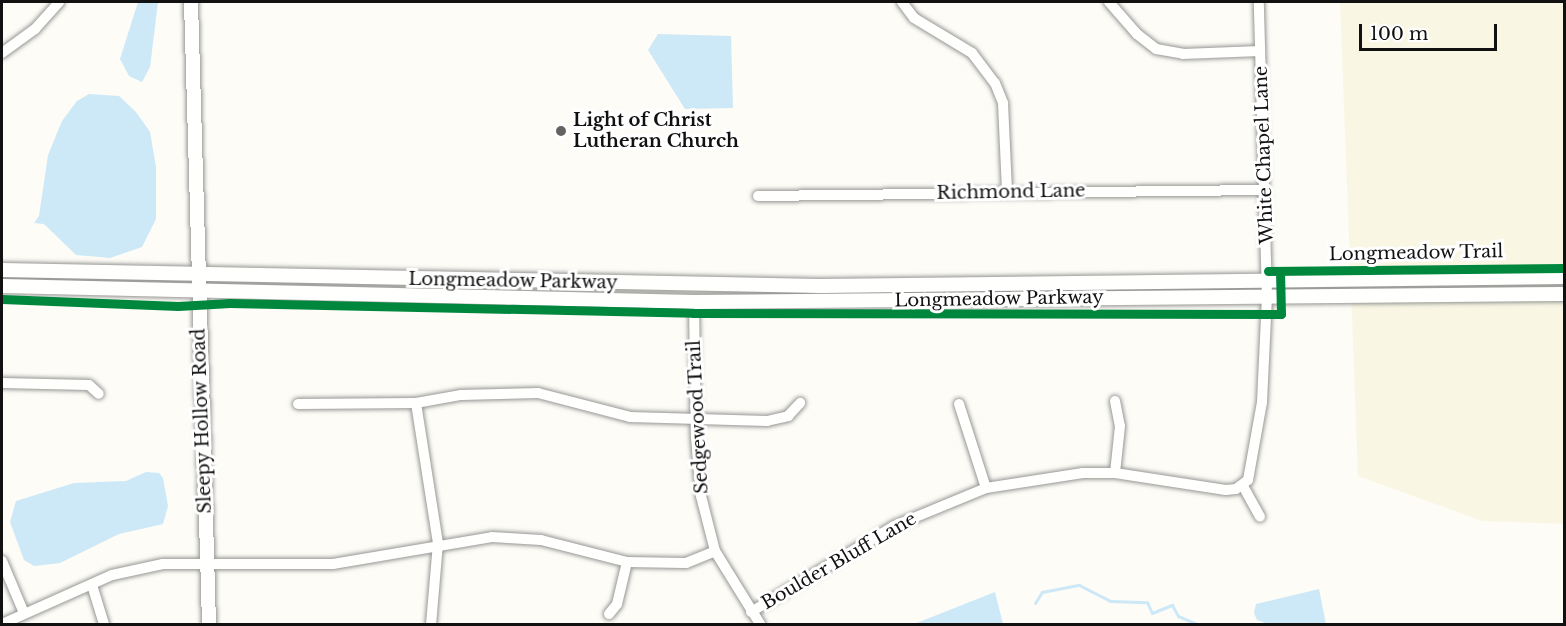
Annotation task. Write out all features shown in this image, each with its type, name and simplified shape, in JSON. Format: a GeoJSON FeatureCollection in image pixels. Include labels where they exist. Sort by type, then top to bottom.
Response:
{"type":"FeatureCollection","features":[{"type":"Feature","properties":{"kind":"street"},"geometry":{"type":"LineString","coordinates":[[2,53],[34,29],[59,2]]}},
{"type":"Feature","properties":{"kind":"street","name":"Sleepy Hollow Road"},"geometry":{"type":"LineString","coordinates":[[191,2],[196,274],[209,624]]}},
{"type":"Feature","properties":{"kind":"street"},"geometry":{"type":"LineString","coordinates":[[902,2],[914,18],[972,53],[995,83],[1003,103],[1007,191]]}},
{"type":"Feature","properties":{"kind":"street"},"geometry":{"type":"LineString","coordinates":[[1109,2],[1137,34],[1156,49],[1184,54],[1260,51]]}},
{"type":"Feature","properties":{"kind":"street","name":"White Chapel Lane"},"geometry":{"type":"LineString","coordinates":[[1243,486],[1252,470],[1257,442],[1268,281],[1259,2]]}},
{"type":"Feature","properties":{"kind":"street","name":"Richmond Lane"},"geometry":{"type":"LineString","coordinates":[[758,196],[1007,191],[1264,190]]}},
{"type":"Feature","properties":{"kind":"street","name":"Longmeadow Parkway"},"geometry":{"type":"LineString","coordinates":[[2,270],[820,286],[1564,277]]}},
{"type":"Feature","properties":{"kind":"street","name":"Longmeadow Parkway"},"geometry":{"type":"LineString","coordinates":[[2,286],[694,302],[1564,294]]}},
{"type":"Feature","properties":{"kind":"street","name":"Sedgewood Trail"},"geometry":{"type":"LineString","coordinates":[[694,302],[696,420],[701,496],[715,551],[760,624]]}},
{"type":"Feature","properties":{"kind":"street"},"geometry":{"type":"LineString","coordinates":[[2,383],[89,385],[99,394]]}},
{"type":"Feature","properties":{"kind":"street"},"geometry":{"type":"LineString","coordinates":[[298,404],[416,403],[461,395],[538,393],[630,417],[767,421],[788,416],[800,404]]}},
{"type":"Feature","properties":{"kind":"street"},"geometry":{"type":"LineString","coordinates":[[1114,402],[1120,426],[1115,473]]}},
{"type":"Feature","properties":{"kind":"street"},"geometry":{"type":"LineString","coordinates":[[416,403],[438,543],[431,624]]}},
{"type":"Feature","properties":{"kind":"street"},"geometry":{"type":"LineString","coordinates":[[959,404],[986,488]]}},
{"type":"Feature","properties":{"kind":"street","name":"Boulder Bluff Lane"},"geometry":{"type":"LineString","coordinates":[[751,612],[894,526],[986,488],[1045,476],[1115,473],[1226,490],[1243,486]]}},
{"type":"Feature","properties":{"kind":"street"},"geometry":{"type":"LineString","coordinates":[[1243,486],[1260,517]]}},
{"type":"Feature","properties":{"kind":"street"},"geometry":{"type":"LineString","coordinates":[[2,624],[112,575],[143,568],[207,562],[333,564],[368,561],[438,543],[508,536],[541,540],[627,562],[686,563],[715,551]]}},
{"type":"Feature","properties":{"kind":"street"},"geometry":{"type":"LineString","coordinates":[[2,561],[24,613]]}},
{"type":"Feature","properties":{"kind":"street"},"geometry":{"type":"LineString","coordinates":[[609,614],[617,603],[627,562]]}},
{"type":"Feature","properties":{"kind":"street"},"geometry":{"type":"LineString","coordinates":[[92,585],[104,624]]}},
{"type":"Feature","properties":{"kind":"shaded area"},"geometry":{"type":"Polygon","coordinates":[[[1340,2],[1564,2],[1564,524],[1482,521],[1358,476],[1340,2]]]}},
{"type":"Feature","properties":{"kind":"water"},"geometry":{"type":"Polygon","coordinates":[[[138,2],[158,2],[150,67],[142,82],[129,76],[120,59],[138,2]]]}},
{"type":"Feature","properties":{"kind":"water"},"geometry":{"type":"Polygon","coordinates":[[[658,34],[731,36],[733,108],[685,109],[648,50],[658,34]]]}},
{"type":"Feature","properties":{"kind":"water"},"geometry":{"type":"Polygon","coordinates":[[[89,94],[119,96],[136,112],[150,132],[156,167],[156,219],[142,247],[110,258],[76,255],[44,224],[34,223],[39,216],[48,155],[62,121],[77,101],[89,94]]]}},
{"type":"Feature","properties":{"kind":"water"},"geometry":{"type":"Polygon","coordinates":[[[146,472],[159,473],[163,478],[168,506],[163,524],[119,534],[60,563],[34,566],[24,560],[10,522],[16,501],[74,483],[126,481],[146,472]]]}},
{"type":"Feature","properties":{"kind":"water"},"geometry":{"type":"Polygon","coordinates":[[[1319,589],[1326,624],[1268,624],[1257,620],[1254,613],[1256,604],[1319,589]]]}},
{"type":"Feature","properties":{"kind":"water"},"geometry":{"type":"Polygon","coordinates":[[[995,592],[1003,624],[914,624],[995,592]]]}},
{"type":"Feature","properties":{"kind":"waterway"},"geometry":{"type":"LineString","coordinates":[[1035,603],[1042,592],[1079,585],[1110,601],[1147,602],[1152,613],[1172,605],[1178,616],[1197,624]]}},
{"type":"Feature","properties":{"kind":"cycle path","name":"Longmeadow Trail"},"geometry":{"type":"LineString","coordinates":[[1268,271],[1564,268]]}},
{"type":"Feature","properties":{"kind":"cycle path"},"geometry":{"type":"LineString","coordinates":[[2,299],[178,306],[230,303],[693,313],[1281,314],[1280,271]]}},
{"type":"Feature","properties":{"kind":"place","name":"Light of Christ Lutheran Church"},"geometry":{"type":"Point","coordinates":[561,131]}}]}
